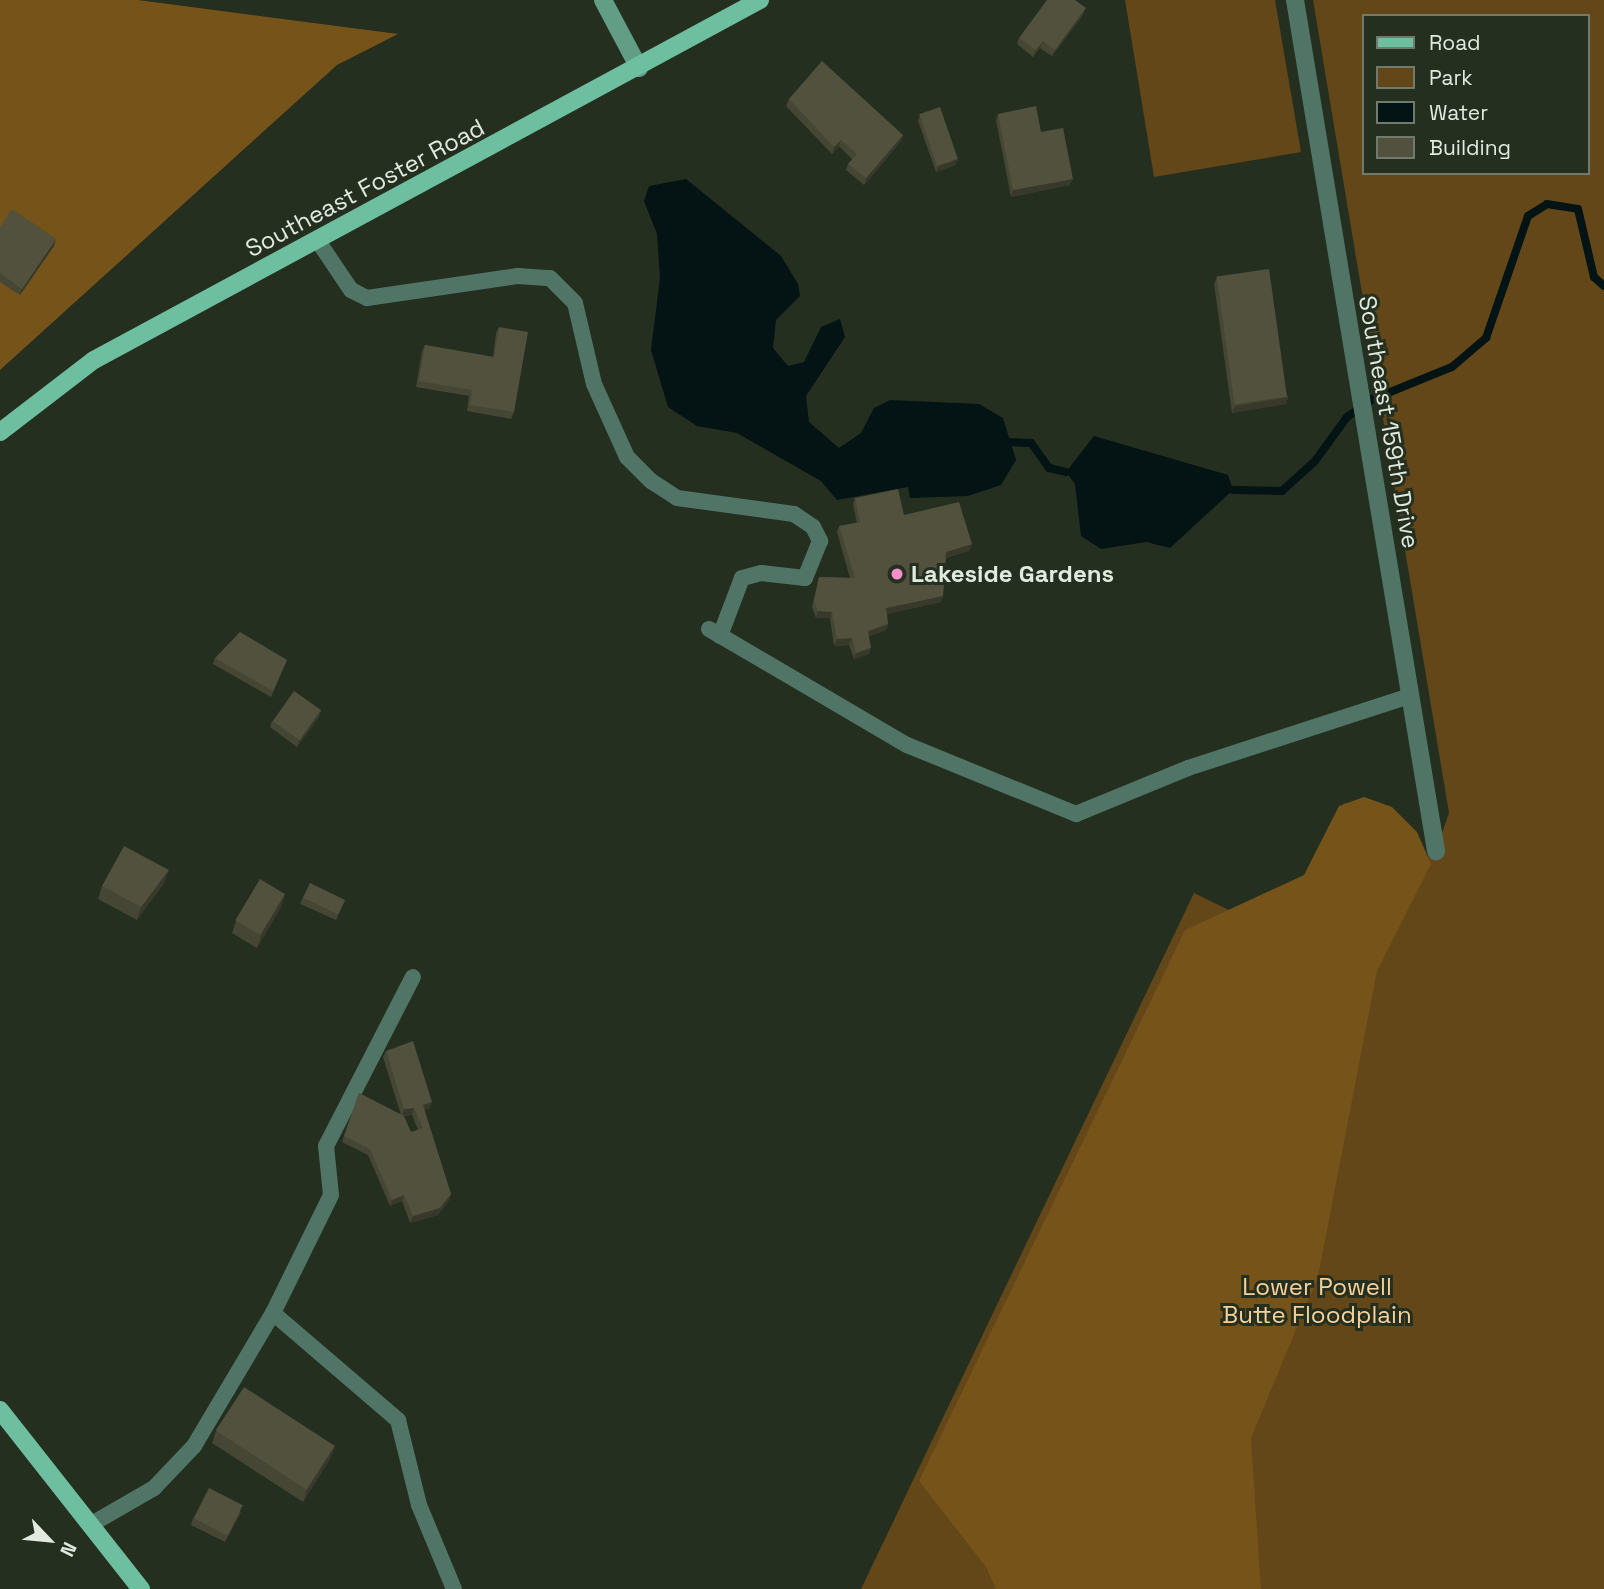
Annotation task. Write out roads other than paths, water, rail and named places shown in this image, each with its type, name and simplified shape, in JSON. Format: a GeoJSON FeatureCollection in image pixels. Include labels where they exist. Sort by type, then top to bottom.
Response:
{"type":"FeatureCollection","features":[{"type":"Feature","properties":{"kind":"main road","name":"Southeast Foster Road"},"geometry":{"type":"LineString","coordinates":[[0,432],[94,360],[639,68],[760,0]]}},
{"type":"Feature","properties":{"kind":"main road"},"geometry":{"type":"LineString","coordinates":[[0,1410],[141,1589]]}},
{"type":"Feature","properties":{"kind":"street"},"geometry":{"type":"LineString","coordinates":[[603,0],[639,68]]}},
{"type":"Feature","properties":{"kind":"street","name":"Southeast 159th Drive"},"geometry":{"type":"LineString","coordinates":[[1295,0],[1436,851]]}},
{"type":"Feature","properties":{"kind":"lane"},"geometry":{"type":"LineString","coordinates":[[318,241],[351,290],[367,298],[518,276],[550,278],[575,303],[594,384],[627,457],[651,481],[677,498],[794,514],[813,527],[820,541],[805,578],[761,573],[742,578],[714,633],[907,745],[1076,814],[1226,754],[1410,696]]}},
{"type":"Feature","properties":{"kind":"lane"},"geometry":{"type":"LineString","coordinates":[[90,1525],[154,1488],[194,1447],[273,1313],[331,1195],[326,1146],[413,977]]}},
{"type":"Feature","properties":{"kind":"lane"},"geometry":{"type":"LineString","coordinates":[[273,1313],[398,1420],[419,1505],[454,1589]]}},
{"type":"Feature","properties":{"kind":"water"},"geometry":{"type":"Polygon","coordinates":[[[686,179],[781,256],[798,284],[800,296],[776,320],[773,348],[788,366],[804,362],[821,327],[840,319],[845,337],[806,396],[809,422],[839,448],[861,433],[874,408],[890,400],[979,404],[1003,418],[1016,460],[1001,485],[968,496],[910,498],[908,487],[837,500],[821,481],[737,433],[697,426],[668,407],[651,350],[660,278],[657,234],[644,201],[649,186],[686,179]]]}},
{"type":"Feature","properties":{"kind":"water"},"geometry":{"type":"Polygon","coordinates":[[[1094,436],[1228,475],[1233,490],[1170,548],[1146,542],[1101,549],[1081,536],[1075,484],[1066,472],[1094,436]]]}},
{"type":"Feature","properties":{"kind":"waterway"},"geometry":{"type":"LineString","coordinates":[[1233,490],[1282,491],[1315,461],[1347,417],[1373,399],[1452,367],[1486,338],[1528,216],[1547,204],[1578,209],[1594,277],[1604,286]]}},
{"type":"Feature","properties":{"kind":"waterway"},"geometry":{"type":"LineString","coordinates":[[1005,442],[1031,443],[1049,468],[1066,472]]}},
{"type":"Feature","properties":{"kind":"place","name":"Lakeside Gardens"},"geometry":{"type":"Point","coordinates":[897,574]}},
{"type":"Feature","properties":{"kind":"park label","name":"Lower Powell Butte Floodplain"},"geometry":{"type":"Point","coordinates":[1317,1301]}}]}
